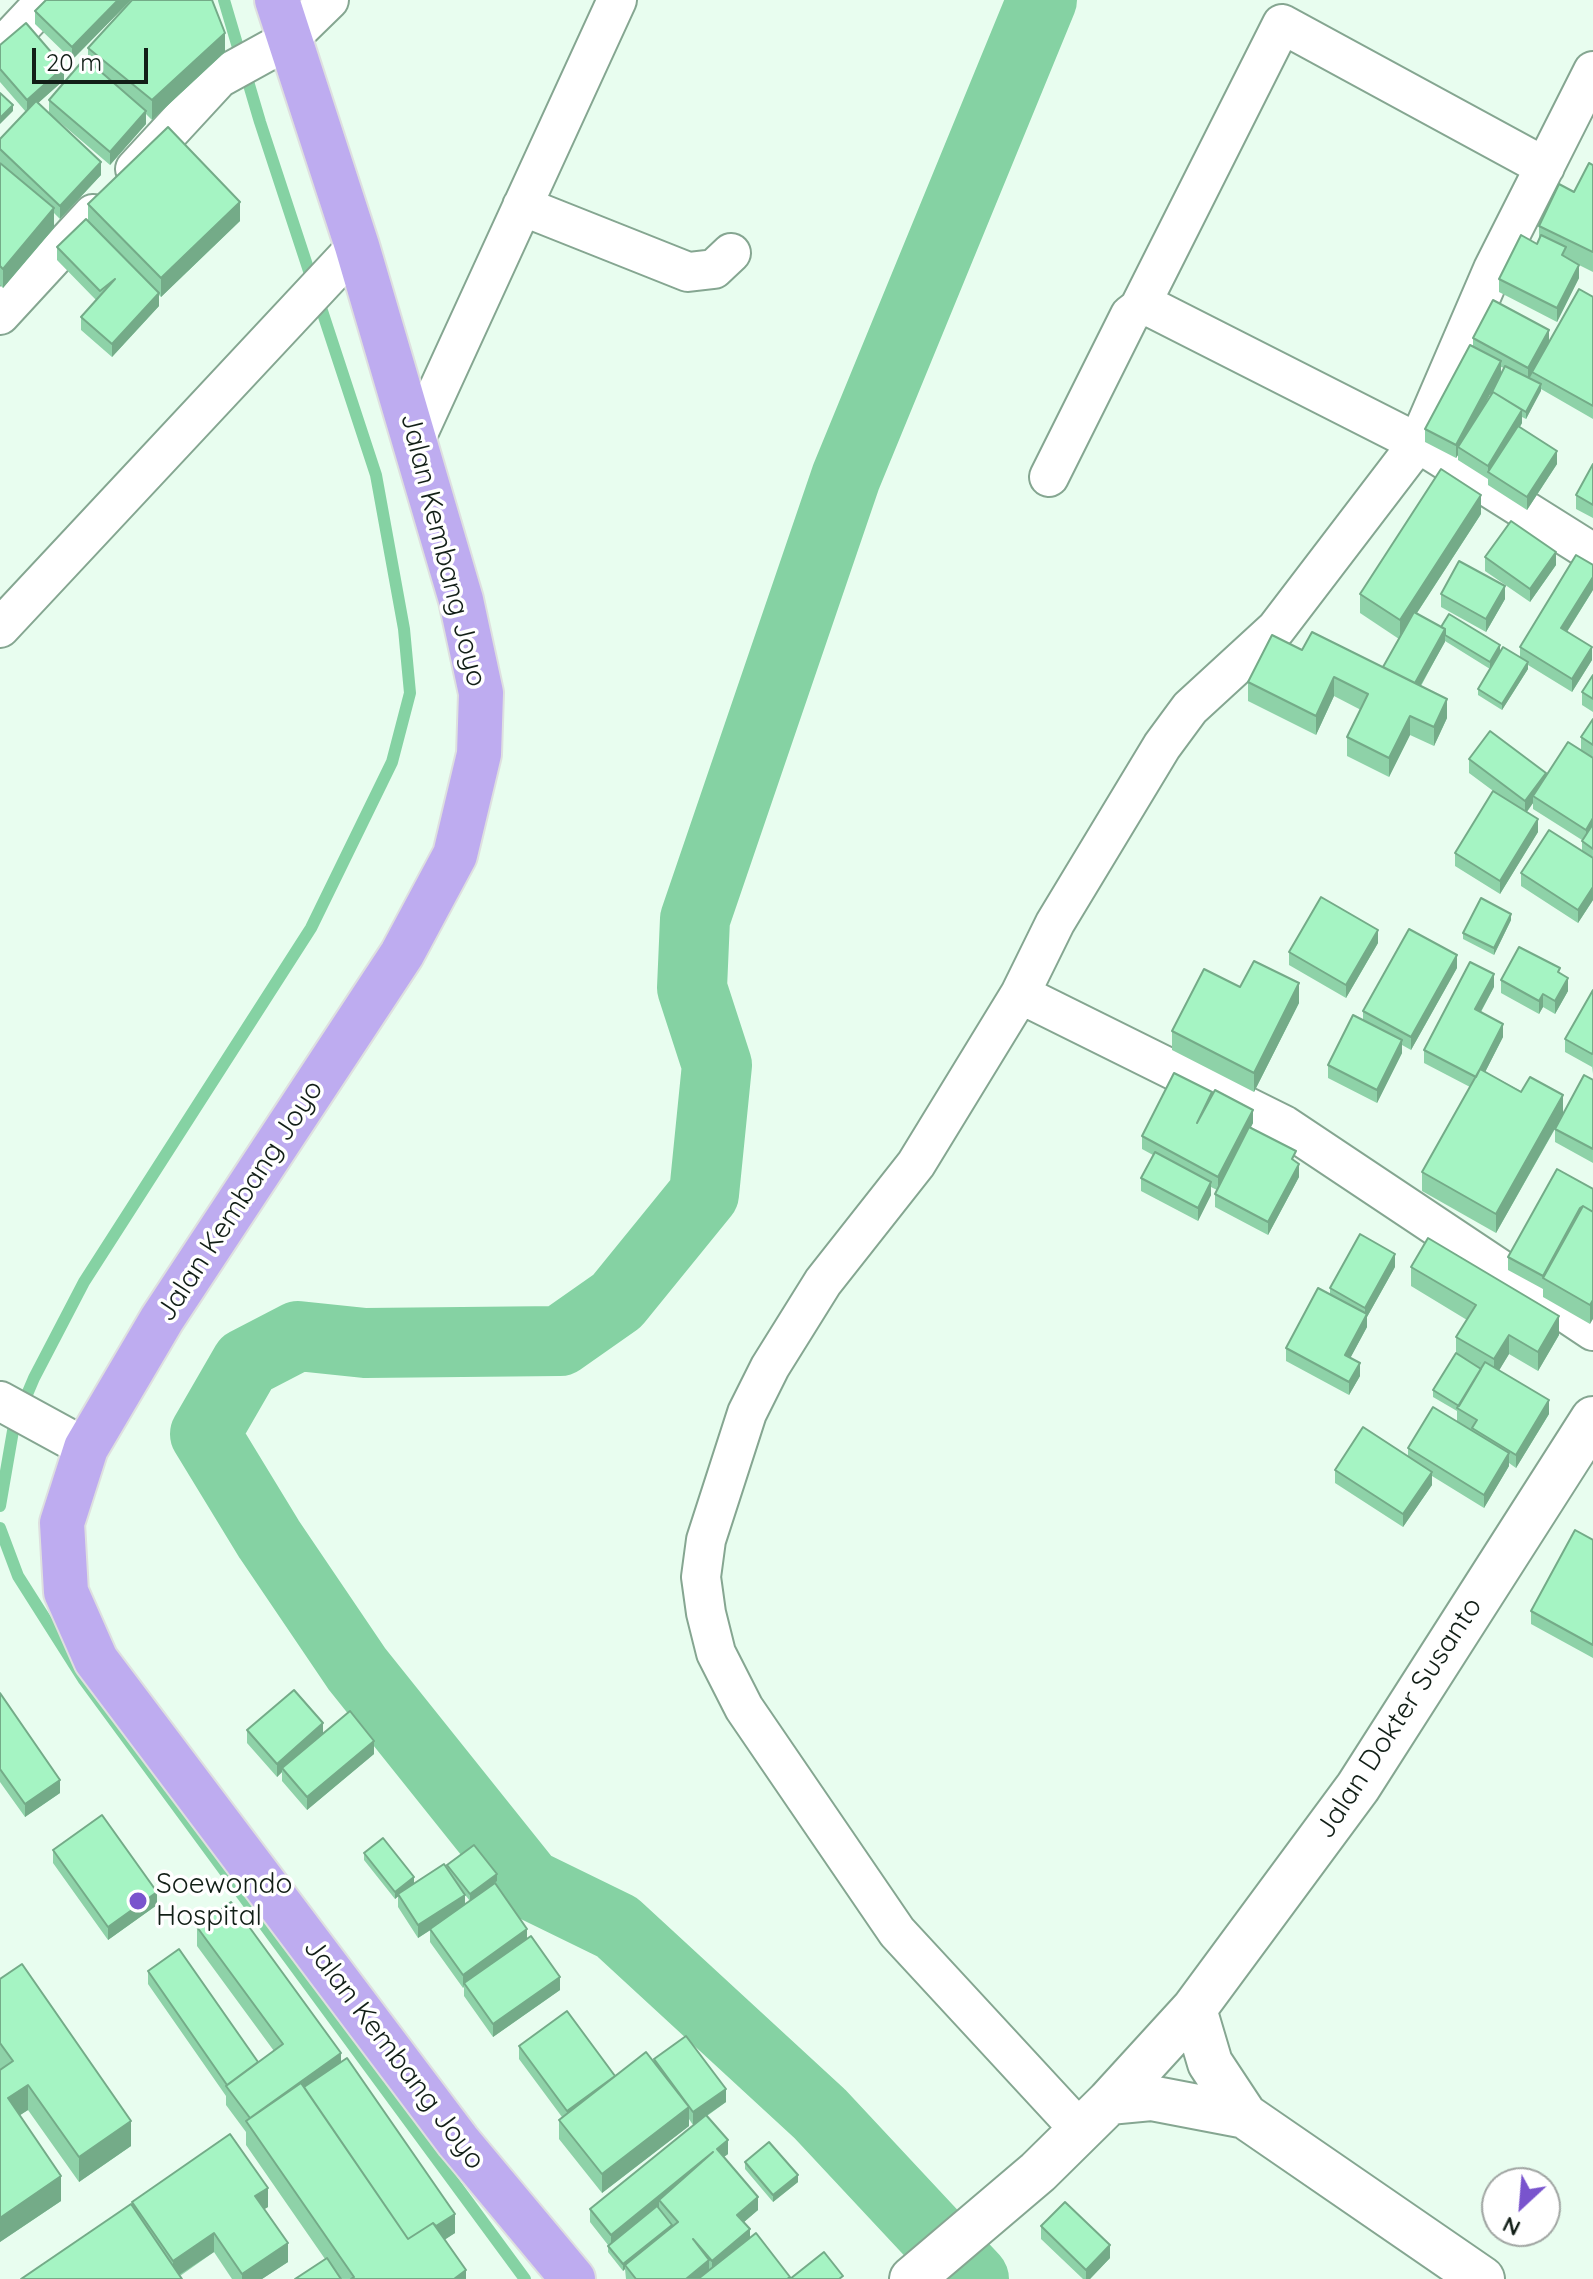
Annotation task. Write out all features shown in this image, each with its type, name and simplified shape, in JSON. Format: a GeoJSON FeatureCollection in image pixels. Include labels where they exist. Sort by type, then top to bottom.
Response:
{"type":"FeatureCollection","features":[{"type":"Feature","properties":{"kind":"main road","name":"Jalan Kembang Joyo"},"geometry":{"type":"LineString","coordinates":[[282,20],[357,246],[416,438],[461,600],[481,693],[479,754],[455,855],[402,954],[162,1319],[86,1448],[62,1523],[66,1592],[96,1660],[458,2141],[573,2279]]}},
{"type":"Feature","properties":{"kind":"main road","name":"Jalan Dokter Susanto"},"geometry":{"type":"LineString","coordinates":[[912,2279],[1038,2172],[1095,2116],[1194,2009],[1358,1787],[1590,1429]]}},
{"type":"Feature","properties":{"kind":"main road"},"geometry":{"type":"LineString","coordinates":[[1194,2009],[1210,2063],[1245,2116],[1482,2279]]}},
{"type":"Feature","properties":{"kind":"main road"},"geometry":{"type":"LineString","coordinates":[[1095,2116],[1151,2098],[1245,2116]]}},
{"type":"Feature","properties":{"kind":"street"},"geometry":{"type":"LineString","coordinates":[[0,49],[46,0]]}},
{"type":"Feature","properties":{"kind":"street"},"geometry":{"type":"LineString","coordinates":[[0,315],[219,78],[282,20],[329,0]]}},
{"type":"Feature","properties":{"kind":"street"},"geometry":{"type":"LineString","coordinates":[[416,438],[617,0]]}},
{"type":"Feature","properties":{"kind":"street"},"geometry":{"type":"LineString","coordinates":[[1049,477],[1130,315],[1139,308],[1288,12],[1545,167]]}},
{"type":"Feature","properties":{"kind":"street"},"geometry":{"type":"LineString","coordinates":[[1095,2116],[897,1932],[737,1694],[716,1653],[701,1577],[717,1500],[747,1413],[770,1367],[823,1282],[916,1164],[1020,994],[1055,923],[1162,746],[1190,708],[1276,629],[1418,443],[1493,269],[1593,71]]}},
{"type":"Feature","properties":{"kind":"street"},"geometry":{"type":"LineString","coordinates":[[522,206],[688,272],[714,269],[731,253]]}},
{"type":"Feature","properties":{"kind":"street"},"geometry":{"type":"LineString","coordinates":[[0,628],[357,246]]}},
{"type":"Feature","properties":{"kind":"street"},"geometry":{"type":"LineString","coordinates":[[1139,308],[1157,309],[1418,443],[1593,553]]}},
{"type":"Feature","properties":{"kind":"street"},"geometry":{"type":"LineString","coordinates":[[1020,994],[1284,1125],[1593,1331]]}},
{"type":"Feature","properties":{"kind":"street"},"geometry":{"type":"LineString","coordinates":[[0,1401],[86,1448]]}},
{"type":"Feature","properties":{"kind":"building"},"geometry":{"type":"Polygon","coordinates":[[[46,0],[118,0],[72,47],[35,11],[46,0]]]}},
{"type":"Feature","properties":{"kind":"building"},"geometry":{"type":"Polygon","coordinates":[[[132,0],[212,0],[225,33],[152,100],[88,48],[132,0]]]}},
{"type":"Feature","properties":{"kind":"building"},"geometry":{"type":"Polygon","coordinates":[[[26,23],[64,67],[27,100],[0,69],[0,45],[26,23]]]}},
{"type":"Feature","properties":{"kind":"building"},"geometry":{"type":"Polygon","coordinates":[[[85,58],[146,111],[110,152],[49,100],[85,58]]]}},
{"type":"Feature","properties":{"kind":"building"},"geometry":{"type":"Polygon","coordinates":[[[0,93],[13,105],[0,118],[0,93]]]}},
{"type":"Feature","properties":{"kind":"building"},"geometry":{"type":"Polygon","coordinates":[[[36,101],[101,162],[60,206],[0,149],[0,139],[36,101]]]}},
{"type":"Feature","properties":{"kind":"building"},"geometry":{"type":"Polygon","coordinates":[[[168,127],[240,202],[161,278],[88,204],[168,127]]]}},
{"type":"Feature","properties":{"kind":"building"},"geometry":{"type":"Polygon","coordinates":[[[0,163],[54,208],[3,269],[0,266],[0,163]]]}},
{"type":"Feature","properties":{"kind":"building"},"geometry":{"type":"Polygon","coordinates":[[[1589,163],[1593,165],[1593,252],[1539,226],[1559,184],[1574,192],[1589,163]]]}},
{"type":"Feature","properties":{"kind":"building"},"geometry":{"type":"Polygon","coordinates":[[[86,219],[159,293],[112,344],[81,317],[115,279],[100,291],[57,247],[86,219]]]}},
{"type":"Feature","properties":{"kind":"building"},"geometry":{"type":"Polygon","coordinates":[[[1521,235],[1537,244],[1541,235],[1566,247],[1562,255],[1579,265],[1557,308],[1499,279],[1521,235]]]}},
{"type":"Feature","properties":{"kind":"building"},"geometry":{"type":"Polygon","coordinates":[[[1579,289],[1593,297],[1593,406],[1532,372],[1579,289]]]}},
{"type":"Feature","properties":{"kind":"building"},"geometry":{"type":"Polygon","coordinates":[[[1493,300],[1549,330],[1528,368],[1473,338],[1493,300]]]}},
{"type":"Feature","properties":{"kind":"building"},"geometry":{"type":"Polygon","coordinates":[[[1470,345],[1501,361],[1456,445],[1425,429],[1470,345]]]}},
{"type":"Feature","properties":{"kind":"building"},"geometry":{"type":"Polygon","coordinates":[[[1505,366],[1541,384],[1526,412],[1493,392],[1491,394],[1505,366]]]}},
{"type":"Feature","properties":{"kind":"building"},"geometry":{"type":"Polygon","coordinates":[[[1493,392],[1522,410],[1488,466],[1458,447],[1493,392]]]}},
{"type":"Feature","properties":{"kind":"building"},"geometry":{"type":"Polygon","coordinates":[[[1518,426],[1557,451],[1527,497],[1488,472],[1518,426]]]}},
{"type":"Feature","properties":{"kind":"building"},"geometry":{"type":"Polygon","coordinates":[[[1593,464],[1593,505],[1576,495],[1593,464]]]}},
{"type":"Feature","properties":{"kind":"building"},"geometry":{"type":"Polygon","coordinates":[[[1441,469],[1481,495],[1400,620],[1360,594],[1441,469]]]}},
{"type":"Feature","properties":{"kind":"building"},"geometry":{"type":"Polygon","coordinates":[[[1511,521],[1556,552],[1530,589],[1485,557],[1511,521]]]}},
{"type":"Feature","properties":{"kind":"building"},"geometry":{"type":"Polygon","coordinates":[[[1576,555],[1593,565],[1593,577],[1561,628],[1592,647],[1572,679],[1520,647],[1576,555]]]}},
{"type":"Feature","properties":{"kind":"building"},"geometry":{"type":"Polygon","coordinates":[[[1459,561],[1505,586],[1486,619],[1441,594],[1459,561]]]}},
{"type":"Feature","properties":{"kind":"building"},"geometry":{"type":"Polygon","coordinates":[[[1414,612],[1445,629],[1415,683],[1383,667],[1414,612]]]}},
{"type":"Feature","properties":{"kind":"building"},"geometry":{"type":"Polygon","coordinates":[[[1449,614],[1500,645],[1490,662],[1445,635],[1445,629],[1441,627],[1449,614]]]}},
{"type":"Feature","properties":{"kind":"building"},"geometry":{"type":"Polygon","coordinates":[[[1312,632],[1447,699],[1434,727],[1410,716],[1389,758],[1347,737],[1368,694],[1334,677],[1316,716],[1248,682],[1272,635],[1302,650],[1312,632]]]}},
{"type":"Feature","properties":{"kind":"building"},"geometry":{"type":"Polygon","coordinates":[[[1503,647],[1528,662],[1502,704],[1478,689],[1503,647]]]}},
{"type":"Feature","properties":{"kind":"building"},"geometry":{"type":"Polygon","coordinates":[[[1593,675],[1593,699],[1582,692],[1593,675]]]}},
{"type":"Feature","properties":{"kind":"building"},"geometry":{"type":"Polygon","coordinates":[[[1593,719],[1593,745],[1581,737],[1593,719]]]}},
{"type":"Feature","properties":{"kind":"building"},"geometry":{"type":"Polygon","coordinates":[[[1490,731],[1546,773],[1525,801],[1469,759],[1490,731]]]}},
{"type":"Feature","properties":{"kind":"building"},"geometry":{"type":"Polygon","coordinates":[[[1568,742],[1593,758],[1593,818],[1586,830],[1533,796],[1568,742]]]}},
{"type":"Feature","properties":{"kind":"building"},"geometry":{"type":"Polygon","coordinates":[[[1493,791],[1538,819],[1500,881],[1455,853],[1493,791]]]}},
{"type":"Feature","properties":{"kind":"building"},"geometry":{"type":"Polygon","coordinates":[[[1593,824],[1593,849],[1582,841],[1593,824]]]}},
{"type":"Feature","properties":{"kind":"building"},"geometry":{"type":"Polygon","coordinates":[[[1549,830],[1593,858],[1593,887],[1578,910],[1521,873],[1549,830]]]}},
{"type":"Feature","properties":{"kind":"building"},"geometry":{"type":"Polygon","coordinates":[[[1321,897],[1378,930],[1346,985],[1289,952],[1321,897]]]}},
{"type":"Feature","properties":{"kind":"building"},"geometry":{"type":"Polygon","coordinates":[[[1481,898],[1511,914],[1494,948],[1463,933],[1481,898]]]}},
{"type":"Feature","properties":{"kind":"building"},"geometry":{"type":"Polygon","coordinates":[[[1409,929],[1457,955],[1411,1037],[1363,1011],[1409,929]]]}},
{"type":"Feature","properties":{"kind":"building"},"geometry":{"type":"Polygon","coordinates":[[[1519,947],[1560,968],[1558,972],[1568,978],[1555,1001],[1543,994],[1539,1001],[1501,980],[1519,947]]]}},
{"type":"Feature","properties":{"kind":"building"},"geometry":{"type":"Polygon","coordinates":[[[1254,961],[1299,983],[1254,1073],[1172,1031],[1204,969],[1240,987],[1254,961]]]}},
{"type":"Feature","properties":{"kind":"building"},"geometry":{"type":"Polygon","coordinates":[[[1470,962],[1494,974],[1475,1009],[1503,1024],[1476,1077],[1424,1050],[1470,962]]]}},
{"type":"Feature","properties":{"kind":"building"},"geometry":{"type":"Polygon","coordinates":[[[1593,990],[1593,1052],[1592,1054],[1565,1039],[1593,990]]]}},
{"type":"Feature","properties":{"kind":"building"},"geometry":{"type":"Polygon","coordinates":[[[1353,1015],[1402,1040],[1377,1090],[1328,1065],[1353,1015]]]}},
{"type":"Feature","properties":{"kind":"building"},"geometry":{"type":"Polygon","coordinates":[[[1480,1069],[1521,1092],[1530,1077],[1563,1095],[1496,1214],[1422,1172],[1480,1069]]]}},
{"type":"Feature","properties":{"kind":"building"},"geometry":{"type":"Polygon","coordinates":[[[1174,1073],[1212,1092],[1197,1123],[1215,1090],[1253,1110],[1218,1177],[1142,1136],[1174,1073]]]}},
{"type":"Feature","properties":{"kind":"building"},"geometry":{"type":"Polygon","coordinates":[[[1584,1075],[1593,1080],[1593,1149],[1555,1129],[1584,1075]]]}},
{"type":"Feature","properties":{"kind":"building"},"geometry":{"type":"Polygon","coordinates":[[[1249,1127],[1296,1151],[1292,1159],[1299,1164],[1268,1222],[1215,1194],[1249,1127]]]}},
{"type":"Feature","properties":{"kind":"building"},"geometry":{"type":"Polygon","coordinates":[[[1155,1152],[1211,1182],[1198,1208],[1141,1178],[1155,1152]]]}},
{"type":"Feature","properties":{"kind":"building"},"geometry":{"type":"Polygon","coordinates":[[[1557,1169],[1593,1189],[1593,1212],[1583,1206],[1580,1208],[1543,1276],[1508,1257],[1557,1169]]]}},
{"type":"Feature","properties":{"kind":"building"},"geometry":{"type":"Polygon","coordinates":[[[1583,1206],[1593,1212],[1593,1300],[1590,1305],[1543,1278],[1583,1206]]]}},
{"type":"Feature","properties":{"kind":"building"},"geometry":{"type":"Polygon","coordinates":[[[1360,1234],[1395,1254],[1365,1308],[1330,1288],[1360,1234]]]}},
{"type":"Feature","properties":{"kind":"building"},"geometry":{"type":"Polygon","coordinates":[[[1428,1238],[1559,1316],[1538,1352],[1509,1335],[1494,1359],[1456,1337],[1476,1305],[1411,1267],[1428,1238]]]}},
{"type":"Feature","properties":{"kind":"building"},"geometry":{"type":"Polygon","coordinates":[[[1318,1288],[1367,1314],[1345,1355],[1360,1363],[1349,1382],[1286,1348],[1318,1288]]]}},
{"type":"Feature","properties":{"kind":"building"},"geometry":{"type":"Polygon","coordinates":[[[1456,1353],[1481,1369],[1459,1406],[1433,1390],[1456,1353]]]}},
{"type":"Feature","properties":{"kind":"building"},"geometry":{"type":"Polygon","coordinates":[[[1485,1362],[1549,1400],[1516,1455],[1472,1428],[1477,1420],[1457,1408],[1485,1362]]]}},
{"type":"Feature","properties":{"kind":"building"},"geometry":{"type":"Polygon","coordinates":[[[1433,1407],[1509,1453],[1484,1495],[1408,1448],[1433,1407]]]}},
{"type":"Feature","properties":{"kind":"building"},"geometry":{"type":"Polygon","coordinates":[[[1363,1427],[1432,1472],[1403,1514],[1335,1470],[1363,1427]]]}},
{"type":"Feature","properties":{"kind":"building"},"geometry":{"type":"Polygon","coordinates":[[[1575,1530],[1593,1540],[1593,1645],[1531,1611],[1575,1530]]]}},
{"type":"Feature","properties":{"kind":"building"},"geometry":{"type":"Polygon","coordinates":[[[294,1690],[323,1723],[277,1764],[247,1730],[294,1690]]]}},
{"type":"Feature","properties":{"kind":"building"},"geometry":{"type":"Polygon","coordinates":[[[0,1693],[60,1780],[25,1804],[0,1769],[0,1693]]]}},
{"type":"Feature","properties":{"kind":"building"},"geometry":{"type":"Polygon","coordinates":[[[350,1711],[374,1741],[307,1797],[282,1768],[350,1711]]]}},
{"type":"Feature","properties":{"kind":"building"},"geometry":{"type":"Polygon","coordinates":[[[102,1815],[157,1892],[108,1927],[53,1850],[102,1815]]]}},
{"type":"Feature","properties":{"kind":"building"},"geometry":{"type":"Polygon","coordinates":[[[383,1838],[414,1877],[395,1892],[364,1853],[383,1838]]]}},
{"type":"Feature","properties":{"kind":"building"},"geometry":{"type":"Polygon","coordinates":[[[474,1845],[497,1874],[470,1894],[447,1865],[474,1845]]]}},
{"type":"Feature","properties":{"kind":"building"},"geometry":{"type":"Polygon","coordinates":[[[444,1864],[465,1895],[418,1925],[398,1894],[444,1864]]]}},
{"type":"Feature","properties":{"kind":"building"},"geometry":{"type":"Polygon","coordinates":[[[495,1883],[527,1929],[463,1975],[430,1929],[495,1883]]]}},
{"type":"Feature","properties":{"kind":"building"},"geometry":{"type":"Polygon","coordinates":[[[231,1902],[341,2053],[250,2118],[226,2086],[283,2044],[197,1927],[231,1902]]]}},
{"type":"Feature","properties":{"kind":"building"},"geometry":{"type":"Polygon","coordinates":[[[531,1936],[560,1977],[493,2024],[464,1983],[531,1936]]]}},
{"type":"Feature","properties":{"kind":"building"},"geometry":{"type":"Polygon","coordinates":[[[179,1949],[258,2062],[227,2085],[148,1971],[179,1949]]]}},
{"type":"Feature","properties":{"kind":"building"},"geometry":{"type":"Polygon","coordinates":[[[22,1964],[131,2121],[79,2157],[28,2085],[8,2098],[61,2176],[0,2218],[0,2070],[13,2061],[0,2043],[0,1979],[22,1964]]]}},
{"type":"Feature","properties":{"kind":"building"},"geometry":{"type":"Polygon","coordinates":[[[567,2011],[615,2076],[567,2111],[519,2046],[567,2011]]]}},
{"type":"Feature","properties":{"kind":"building"},"geometry":{"type":"Polygon","coordinates":[[[686,2036],[726,2089],[693,2112],[654,2059],[686,2036]]]}},
{"type":"Feature","properties":{"kind":"building"},"geometry":{"type":"Polygon","coordinates":[[[646,2052],[689,2107],[602,2174],[559,2120],[646,2052]]]}},
{"type":"Feature","properties":{"kind":"building"},"geometry":{"type":"Polygon","coordinates":[[[347,2058],[455,2214],[408,2239],[304,2087],[347,2058]]]}},
{"type":"Feature","properties":{"kind":"building"},"geometry":{"type":"Polygon","coordinates":[[[301,2083],[408,2239],[433,2223],[466,2270],[454,2279],[351,2279],[354,2277],[246,2121],[301,2083]]]}},
{"type":"Feature","properties":{"kind":"building"},"geometry":{"type":"Polygon","coordinates":[[[706,2115],[728,2140],[717,2149],[758,2197],[737,2215],[750,2229],[712,2261],[693,2239],[709,2260],[686,2279],[636,2279],[625,2265],[678,2222],[659,2200],[713,2152],[611,2235],[590,2209],[706,2115]]]}},
{"type":"Feature","properties":{"kind":"building"},"geometry":{"type":"Polygon","coordinates":[[[230,2134],[268,2188],[255,2196],[288,2243],[242,2274],[214,2233],[173,2261],[132,2202],[230,2134]]]}},
{"type":"Feature","properties":{"kind":"building"},"geometry":{"type":"Polygon","coordinates":[[[769,2142],[798,2175],[773,2195],[745,2162],[769,2142]]]}},
{"type":"Feature","properties":{"kind":"building"},"geometry":{"type":"Polygon","coordinates":[[[1065,2202],[1110,2245],[1086,2270],[1041,2226],[1065,2202]]]}},
{"type":"Feature","properties":{"kind":"building"},"geometry":{"type":"Polygon","coordinates":[[[131,2204],[182,2279],[21,2279],[131,2204]]]}},
{"type":"Feature","properties":{"kind":"building"},"geometry":{"type":"Polygon","coordinates":[[[657,2206],[672,2225],[623,2264],[608,2246],[657,2206]]]}},
{"type":"Feature","properties":{"kind":"building"},"geometry":{"type":"Polygon","coordinates":[[[756,2233],[790,2277],[698,2279],[756,2233]]]}},
{"type":"Feature","properties":{"kind":"building"},"geometry":{"type":"Polygon","coordinates":[[[824,2252],[843,2276],[839,2279],[790,2279],[824,2252]]]}},
{"type":"Feature","properties":{"kind":"building"},"geometry":{"type":"Polygon","coordinates":[[[327,2258],[341,2279],[295,2279],[327,2258]]]}},
{"type":"Feature","properties":{"kind":"waterway"},"geometry":{"type":"LineString","coordinates":[[0,1506],[14,1425],[34,1378],[84,1282],[311,928],[392,762],[410,693],[404,629],[376,475],[260,122],[224,0]]}},
{"type":"Feature","properties":{"kind":"waterway"},"geometry":{"type":"LineString","coordinates":[[974,2279],[820,2114],[617,1927],[529,1884],[357,1669],[269,1539],[205,1434],[246,1363],[298,1336],[365,1343],[560,1341],[617,1301],[704,1194],[717,1065],[692,988],[695,919],[846,477],[1042,0]]}},
{"type":"Feature","properties":{"kind":"waterway"},"geometry":{"type":"LineString","coordinates":[[0,1528],[18,1576],[84,1680],[525,2279]]}},
{"type":"Feature","properties":{"kind":"place","name":"Soewondo Hospital"},"geometry":{"type":"Point","coordinates":[138,1901]}}]}
